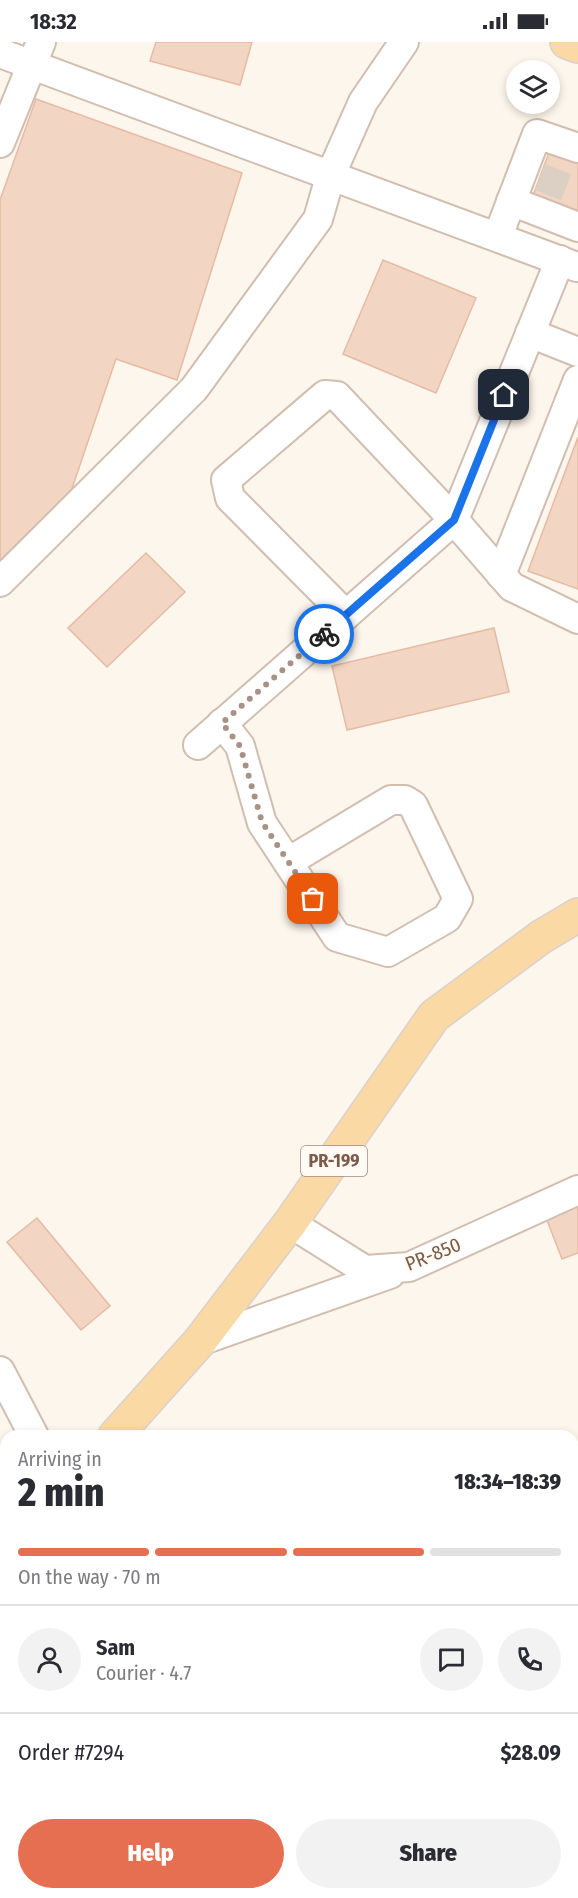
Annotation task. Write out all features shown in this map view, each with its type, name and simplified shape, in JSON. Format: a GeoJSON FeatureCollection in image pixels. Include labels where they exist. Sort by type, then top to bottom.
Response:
{"type":"FeatureCollection","features":[{"type":"Feature","properties":{"kind":"main road"},"geometry":{"type":"LineString","coordinates":[[567,42],[578,46]]}},
{"type":"Feature","properties":{"kind":"main road","name":"PR-199"},"geometry":{"type":"LineString","coordinates":[[120,1430],[200,1341],[290,1223],[434,1016],[541,937],[578,915]]}},
{"type":"Feature","properties":{"kind":"street"},"geometry":{"type":"LineString","coordinates":[[0,582],[194,389],[318,219],[331,174],[363,102],[404,42]]}},
{"type":"Feature","properties":{"kind":"street"},"geometry":{"type":"LineString","coordinates":[[0,53],[36,53],[331,174],[569,263],[530,333],[454,520],[198,745]]}},
{"type":"Feature","properties":{"kind":"street"},"geometry":{"type":"LineString","coordinates":[[0,142],[36,53]]}},
{"type":"Feature","properties":{"kind":"street"},"geometry":{"type":"LineString","coordinates":[[498,236],[511,201],[531,175],[537,134],[578,148]]}},
{"type":"Feature","properties":{"kind":"street"},"geometry":{"type":"LineString","coordinates":[[511,201],[578,227]]}},
{"type":"Feature","properties":{"kind":"street"},"geometry":{"type":"LineString","coordinates":[[530,333],[578,352]]}},
{"type":"Feature","properties":{"kind":"street"},"geometry":{"type":"LineString","coordinates":[[501,574],[578,380]]}},
{"type":"Feature","properties":{"kind":"street"},"geometry":{"type":"LineString","coordinates":[[346,615],[230,498],[226,480],[325,395],[337,396],[454,520],[512,587],[578,619]]}},
{"type":"Feature","properties":{"kind":"street"},"geometry":{"type":"LineString","coordinates":[[222,723],[240,746],[262,822],[288,862],[337,937],[388,952],[447,918],[458,900],[413,805],[405,800],[391,800],[288,862]]}},
{"type":"Feature","properties":{"kind":"street","name":"PR-850"},"geometry":{"type":"LineString","coordinates":[[290,1223],[365,1270],[410,1267],[578,1190]]}},
{"type":"Feature","properties":{"kind":"street"},"geometry":{"type":"LineString","coordinates":[[200,1341],[410,1267]]}},
{"type":"Feature","properties":{"kind":"street"},"geometry":{"type":"LineString","coordinates":[[0,1371],[31,1430]]}},
{"type":"Feature","properties":{"kind":"building"},"geometry":{"type":"Polygon","coordinates":[[[156,42],[252,42],[240,85],[150,61],[156,42]]]}},
{"type":"Feature","properties":{"kind":"building"},"geometry":{"type":"Polygon","coordinates":[[[36,99],[242,173],[177,380],[116,359],[64,512],[0,571],[0,200],[36,99]]]}},
{"type":"Feature","properties":{"kind":"building"},"geometry":{"type":"Polygon","coordinates":[[[551,147],[578,157],[578,218],[531,201],[551,147]]]}},
{"type":"Feature","properties":{"kind":"building"},"geometry":{"type":"Polygon","coordinates":[[[383,260],[476,298],[436,393],[343,354],[383,260]]]}},
{"type":"Feature","properties":{"kind":"building"},"geometry":{"type":"Polygon","coordinates":[[[578,437],[578,589],[528,571],[578,437]]]}},
{"type":"Feature","properties":{"kind":"building"},"geometry":{"type":"Polygon","coordinates":[[[146,553],[185,592],[107,667],[68,628],[146,553]]]}},
{"type":"Feature","properties":{"kind":"building"},"geometry":{"type":"Polygon","coordinates":[[[494,628],[509,692],[347,730],[332,666],[494,628]]]}},
{"type":"Feature","properties":{"kind":"building"},"geometry":{"type":"Polygon","coordinates":[[[576,1204],[578,1253],[562,1259],[545,1215],[576,1204]]]}},
{"type":"Feature","properties":{"kind":"building"},"geometry":{"type":"Polygon","coordinates":[[[37,1218],[110,1306],[81,1330],[7,1242],[37,1218]]]}},
{"type":"Feature","properties":{"kind":"tunnel"},"geometry":{"type":"LineString","coordinates":[[540,177],[578,192]]}},
{"type":"Feature","properties":{"kind":"way so far"},"geometry":{"type":"LineString","coordinates":[[313,899],[262,822],[240,746],[222,723],[324,634]]}},
{"type":"Feature","properties":{"kind":"route"},"geometry":{"type":"LineString","coordinates":[[324,634],[454,520],[504,395]]}}]}
